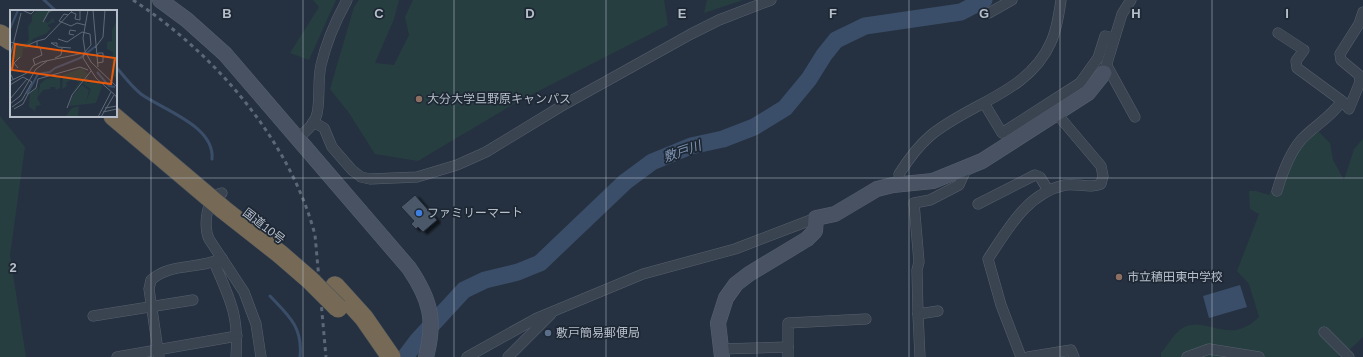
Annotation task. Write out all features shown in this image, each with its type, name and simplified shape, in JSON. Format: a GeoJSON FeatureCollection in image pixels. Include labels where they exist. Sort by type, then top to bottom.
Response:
{"type":"FeatureCollection","features":[{"type":"Feature","properties":{"kind":"highway"},"geometry":{"type":"LineString","coordinates":[[0,34],[10,40]]}},
{"type":"Feature","properties":{"kind":"highway","name":"国道10号"},"geometry":{"type":"LineString","coordinates":[[116,117],[283,248],[335,286],[352,304],[385,355]]}},
{"type":"Feature","properties":{"kind":"highway","name":"国道10号"},"geometry":{"type":"LineString","coordinates":[[283,248],[310,280],[385,355]]}},
{"type":"Feature","properties":{"kind":"street"},"geometry":{"type":"LineString","coordinates":[[160,0],[215,44],[298,138],[409,268],[424,292],[431,319],[431,336],[426,357]]}},
{"type":"Feature","properties":{"kind":"street"},"geometry":{"type":"LineString","coordinates":[[298,138],[313,122],[317,111],[318,83],[322,61],[335,24],[347,0]]}},
{"type":"Feature","properties":{"kind":"street"},"geometry":{"type":"LineString","coordinates":[[313,122],[324,128],[332,148],[352,170],[364,179],[409,178],[448,168],[486,152],[560,107],[691,34],[720,20],[771,0]]}},
{"type":"Feature","properties":{"kind":"street"},"geometry":{"type":"LineString","coordinates":[[989,13],[1012,0]]}},
{"type":"Feature","properties":{"kind":"street"},"geometry":{"type":"LineString","coordinates":[[901,184],[900,174],[917,148],[931,135],[1012,86],[1027,75],[1040,62],[1052,42],[1060,0]]}},
{"type":"Feature","properties":{"kind":"street"},"geometry":{"type":"LineString","coordinates":[[467,357],[556,309],[652,271],[735,249],[816,218],[835,214],[877,189],[901,184],[933,181],[982,161],[1088,93],[1106,70],[1122,14],[1131,0]]}},
{"type":"Feature","properties":{"kind":"street"},"geometry":{"type":"LineString","coordinates":[[1278,33],[1304,50],[1296,61],[1297,68],[1342,101],[1349,109],[1360,82],[1359,75],[1341,60],[1340,54],[1359,24],[1363,12]]}},
{"type":"Feature","properties":{"kind":"street"},"geometry":{"type":"LineString","coordinates":[[984,103],[1002,133],[1080,83],[1098,58],[1105,36],[1114,38]]}},
{"type":"Feature","properties":{"kind":"street"},"geometry":{"type":"LineString","coordinates":[[1106,70],[1135,117]]}},
{"type":"Feature","properties":{"kind":"street"},"geometry":{"type":"LineString","coordinates":[[1277,191],[1292,154],[1301,141],[1332,114],[1342,101]]}},
{"type":"Feature","properties":{"kind":"street"},"geometry":{"type":"LineString","coordinates":[[1021,357],[1001,305],[988,259],[1015,218],[1030,203],[1048,190],[1067,185],[1094,187],[1102,184],[1103,176],[1101,166],[1057,114]]}},
{"type":"Feature","properties":{"kind":"street"},"geometry":{"type":"LineString","coordinates":[[920,357],[917,270],[919,262],[914,204],[930,200],[959,185],[967,167]]}},
{"type":"Feature","properties":{"kind":"street"},"geometry":{"type":"LineString","coordinates":[[978,204],[1035,175],[1040,177],[1048,190]]}},
{"type":"Feature","properties":{"kind":"street"},"geometry":{"type":"LineString","coordinates":[[217,196],[206,221],[206,231],[218,260],[234,308],[237,336],[236,357]]}},
{"type":"Feature","properties":{"kind":"street"},"geometry":{"type":"LineString","coordinates":[[816,218],[815,231],[807,240],[749,274],[736,284],[726,298],[718,322],[721,353],[788,352],[788,323],[866,319]]}},
{"type":"Feature","properties":{"kind":"street"},"geometry":{"type":"LineString","coordinates":[[158,354],[149,284],[154,277],[183,266],[218,260]]}},
{"type":"Feature","properties":{"kind":"street"},"geometry":{"type":"LineString","coordinates":[[218,260],[244,292],[256,324],[261,357]]}},
{"type":"Feature","properties":{"kind":"street"},"geometry":{"type":"LineString","coordinates":[[93,316],[193,300]]}},
{"type":"Feature","properties":{"kind":"street"},"geometry":{"type":"LineString","coordinates":[[508,357],[556,309]]}},
{"type":"Feature","properties":{"kind":"street"},"geometry":{"type":"LineString","coordinates":[[918,314],[938,312]]}},
{"type":"Feature","properties":{"kind":"street"},"geometry":{"type":"LineString","coordinates":[[1324,332],[1349,357]]}},
{"type":"Feature","properties":{"kind":"street"},"geometry":{"type":"LineString","coordinates":[[117,357],[158,354],[237,336]]}},
{"type":"Feature","properties":{"kind":"street"},"geometry":{"type":"LineString","coordinates":[[1187,357],[1209,349],[1259,357]]}},
{"type":"Feature","properties":{"kind":"street"},"geometry":{"type":"LineString","coordinates":[[1028,357],[1071,350],[1074,357]]}},
{"type":"Feature","properties":{"kind":"green space"},"geometry":{"type":"Polygon","coordinates":[[[313,0],[336,0],[309,60],[290,53],[319,7],[313,0]]]}},
{"type":"Feature","properties":{"kind":"green space","name":"大分大学旦野原キャンパス"},"geometry":{"type":"Polygon","coordinates":[[[359,0],[399,0],[394,19],[375,63],[394,65],[409,35],[405,17],[413,0],[664,0],[668,25],[519,101],[418,161],[375,154],[349,113],[330,89],[354,7],[359,0]]]}},
{"type":"Feature","properties":{"kind":"green space"},"geometry":{"type":"Polygon","coordinates":[[[707,0],[743,0],[704,13],[707,0]]]}},
{"type":"Feature","properties":{"kind":"green space"},"geometry":{"type":"Polygon","coordinates":[[[0,116],[25,147],[10,255],[26,357],[0,357],[0,116]]]}},
{"type":"Feature","properties":{"kind":"green space"},"geometry":{"type":"Polygon","coordinates":[[[1317,130],[1330,143],[1333,160],[1344,180],[1354,149],[1363,139],[1363,337],[1344,355],[1336,357],[1161,357],[1161,353],[1175,334],[1181,329],[1190,325],[1237,330],[1248,326],[1259,317],[1249,284],[1237,271],[1259,214],[1250,209],[1249,191],[1256,191],[1269,195],[1286,160],[1317,130]]]}},
{"type":"Feature","properties":{"kind":"water"},"geometry":{"type":"Polygon","coordinates":[[[1240,285],[1247,307],[1209,318],[1203,296],[1240,285]]]}},
{"type":"Feature","properties":{"kind":"building","name":"ファミリーマート"},"geometry":{"type":"Polygon","coordinates":[[[415,195],[437,220],[423,232],[418,227],[416,229],[411,224],[414,221],[401,207],[415,195]]]}},
{"type":"Feature","properties":{"kind":"waterway"},"geometry":{"type":"LineString","coordinates":[[44,0],[55,10]]}},
{"type":"Feature","properties":{"kind":"waterway","name":"敷戸川"},"geometry":{"type":"LineString","coordinates":[[405,357],[417,341],[464,290],[485,280],[518,272],[540,263],[625,182],[652,162],[691,146],[723,139],[754,127],[785,108],[809,79],[824,55],[836,40],[865,26],[961,12],[984,0]]}},
{"type":"Feature","properties":{"kind":"waterway"},"geometry":{"type":"LineString","coordinates":[[117,68],[141,94],[197,128],[211,147],[212,159]]}},
{"type":"Feature","properties":{"kind":"waterway"},"geometry":{"type":"LineString","coordinates":[[270,296],[289,316],[297,330],[300,357]]}},
{"type":"Feature","properties":{"kind":"railway"},"geometry":{"type":"LineString","coordinates":[[133,0],[163,21],[220,73],[245,102],[268,133],[287,166],[303,200],[315,235],[326,357]]}},
{"type":"Feature","properties":{"kind":"place","name":"大分大学旦野原キャンパス"},"geometry":{"type":"Point","coordinates":[419,99]}},
{"type":"Feature","properties":{"kind":"place","name":"ファミリーマート"},"geometry":{"type":"Point","coordinates":[419,213]}},
{"type":"Feature","properties":{"kind":"place","name":"市立稙田東中学校"},"geometry":{"type":"Point","coordinates":[1119,277]}},
{"type":"Feature","properties":{"kind":"place","name":"敷戸簡易郵便局"},"geometry":{"type":"Point","coordinates":[548,333]}}]}
